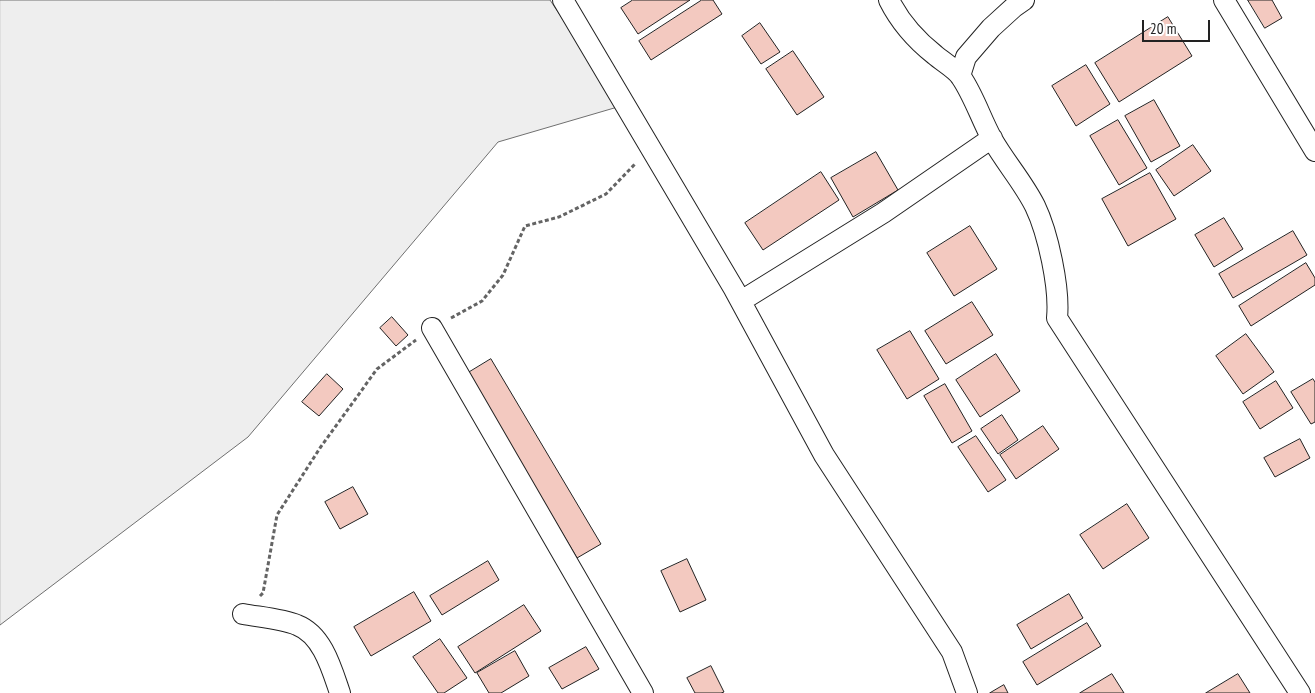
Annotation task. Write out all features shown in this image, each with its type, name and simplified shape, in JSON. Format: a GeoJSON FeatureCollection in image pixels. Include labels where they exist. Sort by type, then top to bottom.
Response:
{"type":"FeatureCollection","features":[{"type":"Feature","properties":{"kind":"street"},"geometry":{"type":"LineString","coordinates":[[563,0],[740,301],[824,455],[952,652],[967,693]]}},
{"type":"Feature","properties":{"kind":"street"},"geometry":{"type":"LineString","coordinates":[[889,0],[911,34],[960,76],[992,138],[1035,206],[1044,233],[1056,284],[1059,302],[1058,318],[1300,693]]}},
{"type":"Feature","properties":{"kind":"street"},"geometry":{"type":"LineString","coordinates":[[960,76],[966,57],[1014,7],[1024,0]]}},
{"type":"Feature","properties":{"kind":"street"},"geometry":{"type":"LineString","coordinates":[[1224,0],[1314,146]]}},
{"type":"Feature","properties":{"kind":"street"},"geometry":{"type":"LineString","coordinates":[[740,301],[883,213],[992,138]]}},
{"type":"Feature","properties":{"kind":"street"},"geometry":{"type":"LineString","coordinates":[[432,328],[643,693]]}},
{"type":"Feature","properties":{"kind":"street"},"geometry":{"type":"LineString","coordinates":[[243,614],[298,625],[309,632],[321,647],[340,693]]}},
{"type":"Feature","properties":{"kind":"shaded area"},"geometry":{"type":"Polygon","coordinates":[[[0,0],[550,0],[621,106],[498,142],[248,437],[0,625],[0,0]]]}},
{"type":"Feature","properties":{"kind":"building"},"geometry":{"type":"Polygon","coordinates":[[[633,0],[690,0],[638,34],[621,8],[633,0]]]}},
{"type":"Feature","properties":{"kind":"building"},"geometry":{"type":"Polygon","coordinates":[[[702,0],[713,0],[722,14],[651,60],[639,41],[702,0]]]}},
{"type":"Feature","properties":{"kind":"building"},"geometry":{"type":"Polygon","coordinates":[[[1248,0],[1272,0],[1282,18],[1265,28],[1248,0]]]}},
{"type":"Feature","properties":{"kind":"building"},"geometry":{"type":"Polygon","coordinates":[[[1168,17],[1192,56],[1119,102],[1095,63],[1168,17]]]}},
{"type":"Feature","properties":{"kind":"building"},"geometry":{"type":"Polygon","coordinates":[[[760,23],[780,52],[761,64],[742,36],[760,23]]]}},
{"type":"Feature","properties":{"kind":"building"},"geometry":{"type":"Polygon","coordinates":[[[793,51],[824,97],[797,115],[766,69],[793,51]]]}},
{"type":"Feature","properties":{"kind":"building"},"geometry":{"type":"Polygon","coordinates":[[[1086,65],[1110,104],[1076,126],[1052,86],[1086,65]]]}},
{"type":"Feature","properties":{"kind":"building"},"geometry":{"type":"Polygon","coordinates":[[[1154,100],[1180,146],[1151,162],[1125,116],[1154,100]]]}},
{"type":"Feature","properties":{"kind":"building"},"geometry":{"type":"Polygon","coordinates":[[[1118,120],[1147,168],[1119,185],[1090,136],[1118,120]]]}},
{"type":"Feature","properties":{"kind":"building"},"geometry":{"type":"Polygon","coordinates":[[[1193,145],[1211,171],[1174,196],[1156,170],[1193,145]]]}},
{"type":"Feature","properties":{"kind":"building"},"geometry":{"type":"Polygon","coordinates":[[[876,152],[898,190],[853,217],[831,178],[876,152]]]}},
{"type":"Feature","properties":{"kind":"building"},"geometry":{"type":"Polygon","coordinates":[[[821,172],[839,200],[763,250],[745,223],[821,172]]]}},
{"type":"Feature","properties":{"kind":"building"},"geometry":{"type":"Polygon","coordinates":[[[1150,173],[1176,219],[1128,246],[1102,199],[1150,173]]]}},
{"type":"Feature","properties":{"kind":"building"},"geometry":{"type":"Polygon","coordinates":[[[1224,218],[1243,249],[1214,267],[1195,235],[1224,218]]]}},
{"type":"Feature","properties":{"kind":"building"},"geometry":{"type":"Polygon","coordinates":[[[970,226],[997,269],[954,296],[927,253],[970,226]]]}},
{"type":"Feature","properties":{"kind":"building"},"geometry":{"type":"Polygon","coordinates":[[[1293,231],[1307,255],[1233,298],[1219,274],[1293,231]]]}},
{"type":"Feature","properties":{"kind":"building"},"geometry":{"type":"Polygon","coordinates":[[[1306,263],[1315,278],[1315,285],[1251,326],[1239,306],[1306,263]]]}},
{"type":"Feature","properties":{"kind":"building"},"geometry":{"type":"Polygon","coordinates":[[[972,302],[993,335],[946,364],[925,331],[972,302]]]}},
{"type":"Feature","properties":{"kind":"building"},"geometry":{"type":"Polygon","coordinates":[[[392,317],[408,335],[396,346],[380,328],[392,317]]]}},
{"type":"Feature","properties":{"kind":"building"},"geometry":{"type":"Polygon","coordinates":[[[910,331],[939,379],[907,399],[877,350],[910,331]]]}},
{"type":"Feature","properties":{"kind":"building"},"geometry":{"type":"Polygon","coordinates":[[[1246,334],[1274,372],[1243,394],[1216,356],[1246,334]]]}},
{"type":"Feature","properties":{"kind":"building"},"geometry":{"type":"Polygon","coordinates":[[[996,354],[1020,391],[980,417],[956,380],[996,354]]]}},
{"type":"Feature","properties":{"kind":"building"},"geometry":{"type":"Polygon","coordinates":[[[491,359],[601,544],[577,558],[468,373],[491,359]]]}},
{"type":"Feature","properties":{"kind":"building"},"geometry":{"type":"Polygon","coordinates":[[[327,374],[343,389],[319,416],[302,402],[327,374]]]}},
{"type":"Feature","properties":{"kind":"building"},"geometry":{"type":"Polygon","coordinates":[[[1313,379],[1315,382],[1315,422],[1311,424],[1291,392],[1313,379]]]}},
{"type":"Feature","properties":{"kind":"building"},"geometry":{"type":"Polygon","coordinates":[[[1276,381],[1293,408],[1260,429],[1243,402],[1276,381]]]}},
{"type":"Feature","properties":{"kind":"building"},"geometry":{"type":"Polygon","coordinates":[[[945,384],[972,431],[952,443],[924,396],[945,384]]]}},
{"type":"Feature","properties":{"kind":"building"},"geometry":{"type":"Polygon","coordinates":[[[1002,415],[1018,440],[998,454],[981,429],[1002,415]]]}},
{"type":"Feature","properties":{"kind":"building"},"geometry":{"type":"Polygon","coordinates":[[[1043,426],[1059,449],[1016,479],[1000,455],[1043,426]]]}},
{"type":"Feature","properties":{"kind":"building"},"geometry":{"type":"Polygon","coordinates":[[[976,436],[1006,480],[988,492],[958,447],[976,436]]]}},
{"type":"Feature","properties":{"kind":"building"},"geometry":{"type":"Polygon","coordinates":[[[1300,439],[1310,458],[1275,477],[1264,458],[1300,439]]]}},
{"type":"Feature","properties":{"kind":"building"},"geometry":{"type":"Polygon","coordinates":[[[353,487],[368,514],[340,529],[325,502],[353,487]]]}},
{"type":"Feature","properties":{"kind":"building"},"geometry":{"type":"Polygon","coordinates":[[[1127,504],[1149,538],[1103,569],[1080,535],[1127,504]]]}},
{"type":"Feature","properties":{"kind":"building"},"geometry":{"type":"Polygon","coordinates":[[[687,559],[706,600],[680,612],[661,571],[687,559]]]}},
{"type":"Feature","properties":{"kind":"building"},"geometry":{"type":"Polygon","coordinates":[[[488,561],[499,580],[442,615],[430,596],[488,561]]]}},
{"type":"Feature","properties":{"kind":"building"},"geometry":{"type":"Polygon","coordinates":[[[414,592],[431,621],[371,656],[354,627],[414,592]]]}},
{"type":"Feature","properties":{"kind":"building"},"geometry":{"type":"Polygon","coordinates":[[[1069,594],[1083,618],[1031,649],[1017,625],[1069,594]]]}},
{"type":"Feature","properties":{"kind":"building"},"geometry":{"type":"Polygon","coordinates":[[[524,605],[541,631],[475,673],[458,647],[524,605]]]}},
{"type":"Feature","properties":{"kind":"building"},"geometry":{"type":"Polygon","coordinates":[[[1087,623],[1101,646],[1037,685],[1023,662],[1087,623]]]}},
{"type":"Feature","properties":{"kind":"building"},"geometry":{"type":"Polygon","coordinates":[[[440,639],[467,678],[444,693],[438,693],[413,657],[440,639]]]}},
{"type":"Feature","properties":{"kind":"building"},"geometry":{"type":"Polygon","coordinates":[[[586,647],[599,669],[562,689],[549,668],[586,647]]]}},
{"type":"Feature","properties":{"kind":"building"},"geometry":{"type":"Polygon","coordinates":[[[515,651],[529,676],[501,693],[489,693],[477,673],[515,651]]]}},
{"type":"Feature","properties":{"kind":"building"},"geometry":{"type":"Polygon","coordinates":[[[711,666],[724,692],[695,693],[687,678],[711,666]]]}},
{"type":"Feature","properties":{"kind":"building"},"geometry":{"type":"Polygon","coordinates":[[[1112,674],[1124,693],[1080,693],[1112,674]]]}},
{"type":"Feature","properties":{"kind":"building"},"geometry":{"type":"Polygon","coordinates":[[[1238,674],[1250,693],[1206,693],[1238,674]]]}},
{"type":"Feature","properties":{"kind":"building"},"geometry":{"type":"Polygon","coordinates":[[[1004,685],[1008,693],[990,693],[1004,685]]]}}]}
